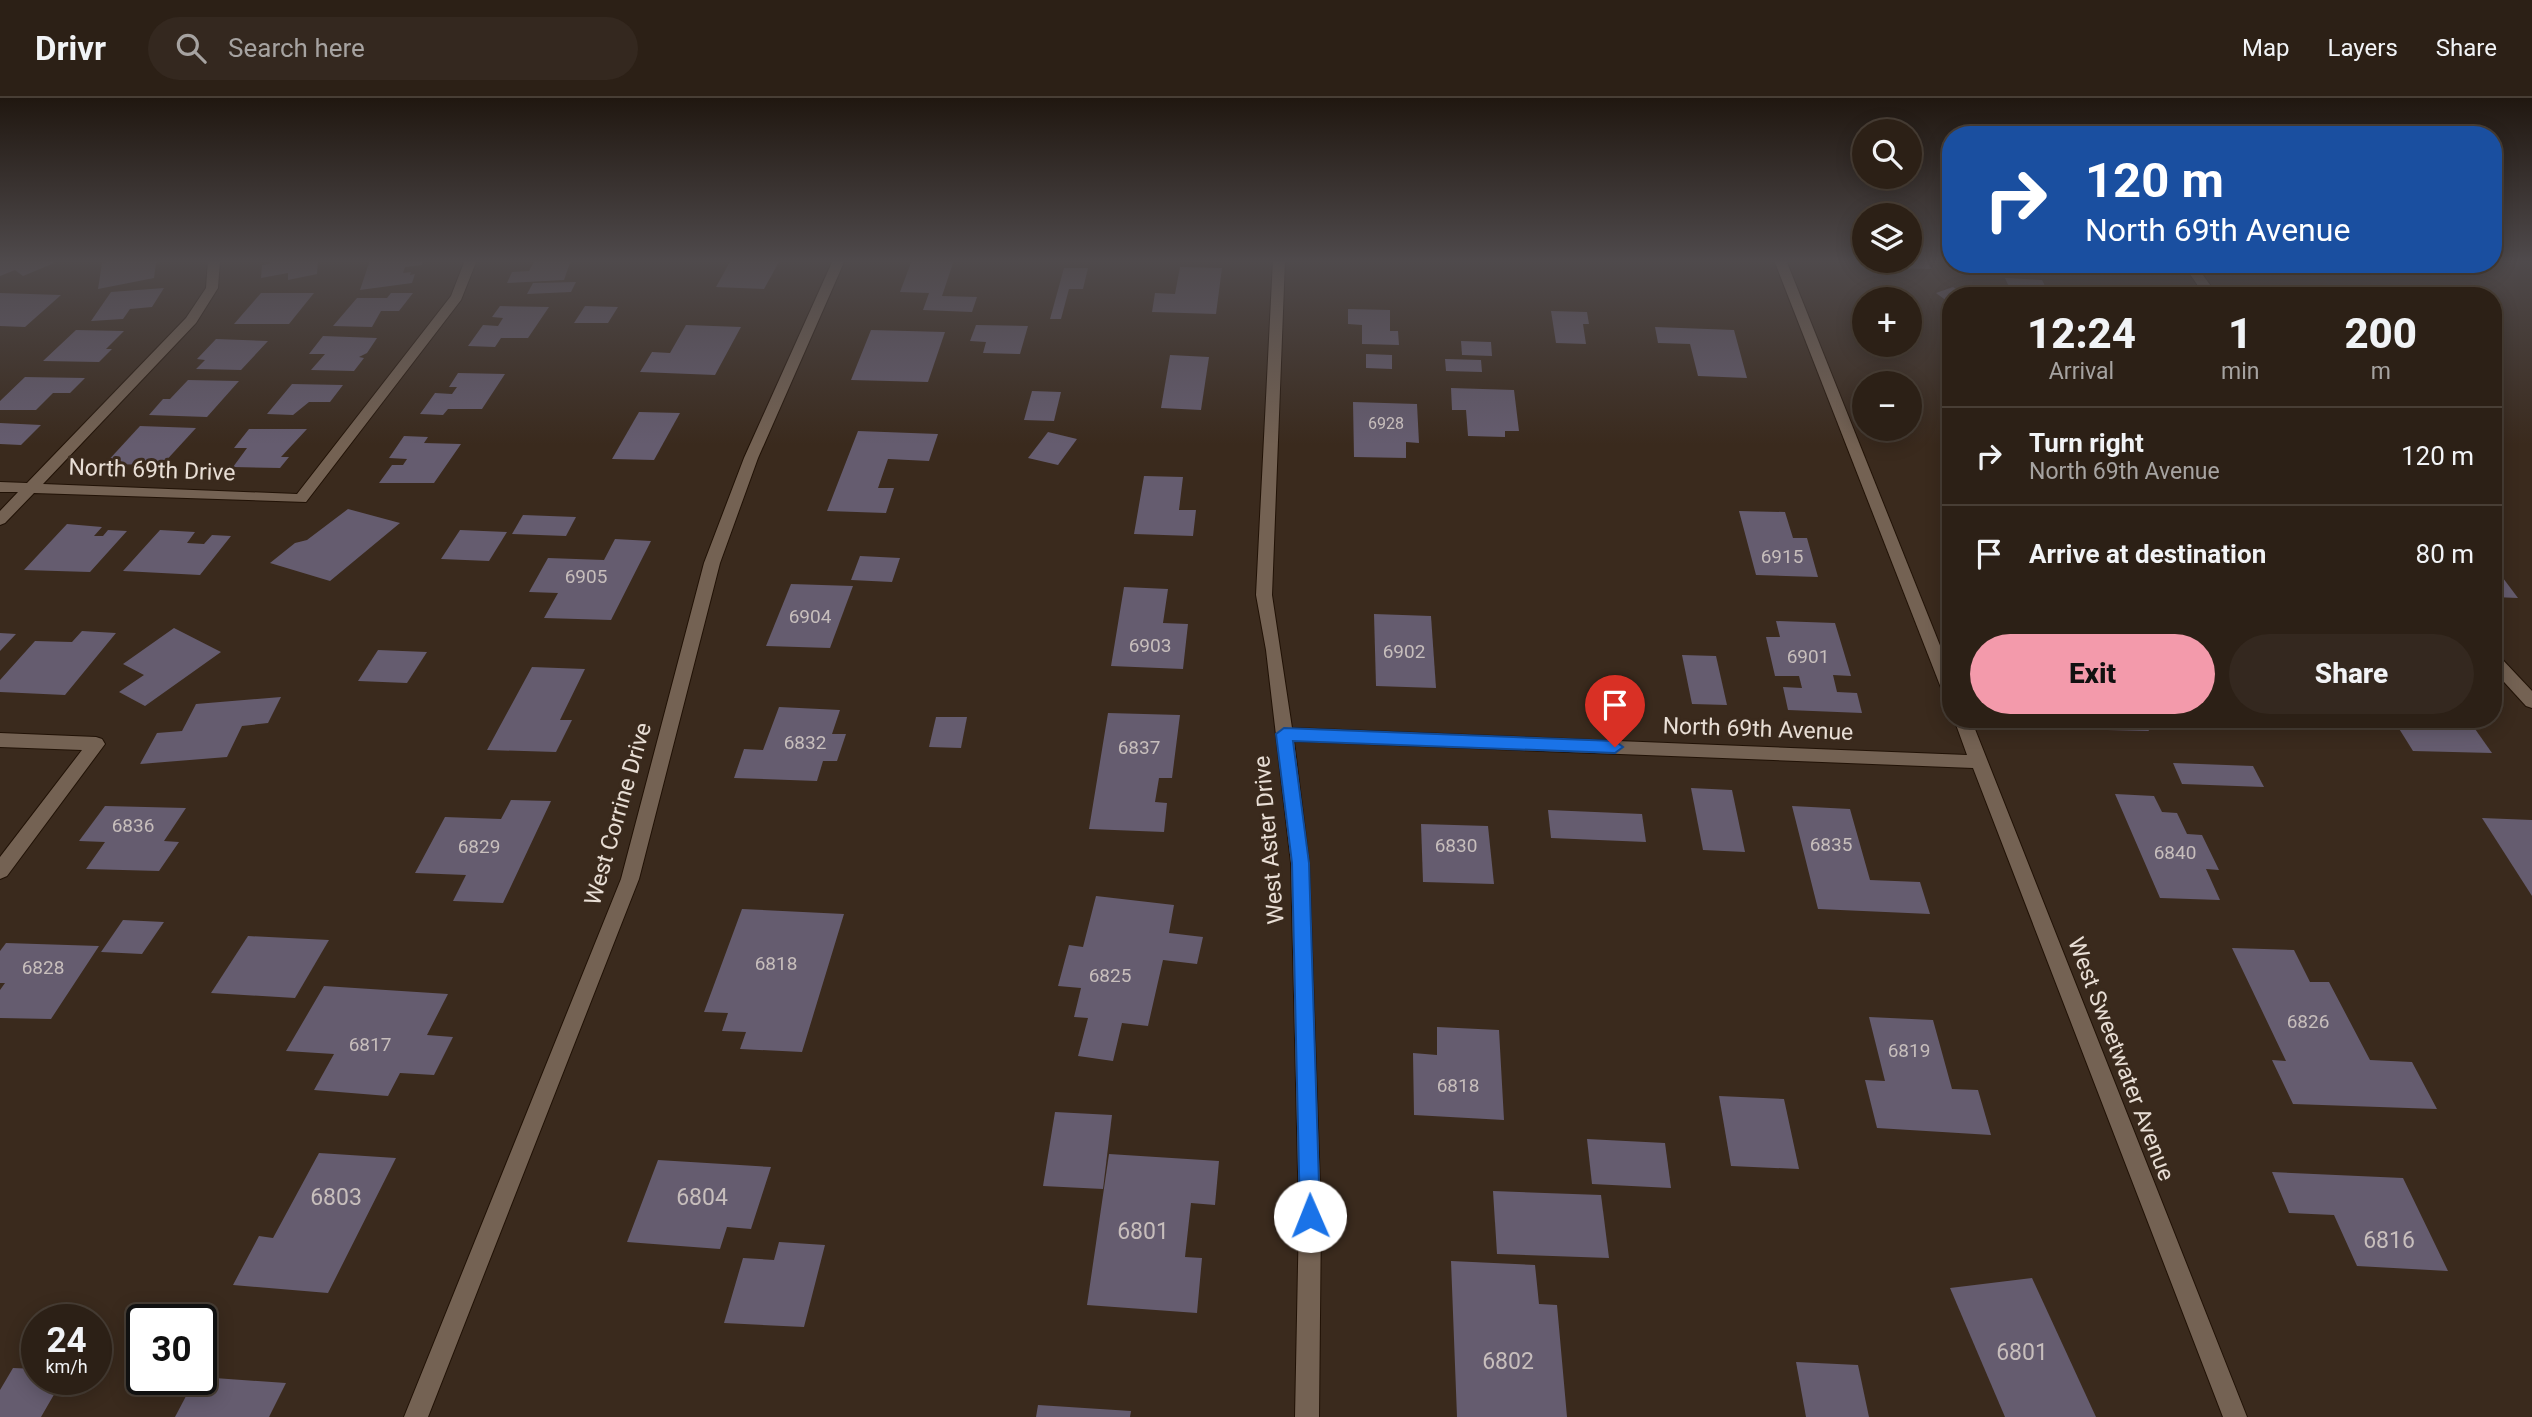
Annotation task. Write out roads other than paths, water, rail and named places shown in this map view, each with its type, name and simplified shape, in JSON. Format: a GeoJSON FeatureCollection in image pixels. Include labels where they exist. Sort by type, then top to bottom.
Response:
{"type":"FeatureCollection","features":[{"type":"Feature","properties":{"kind":"street"},"geometry":{"type":"LineString","coordinates":[[0,520],[190,322]]}},
{"type":"Feature","properties":{"kind":"street","name":"North 69th Drive"},"geometry":{"type":"LineString","coordinates":[[0,487],[301,499],[438,322]]}},
{"type":"Feature","properties":{"kind":"street","name":"West Corrine Drive"},"geometry":{"type":"LineString","coordinates":[[416,1417],[630,879],[712,563],[751,458],[812,322]]}},
{"type":"Feature","properties":{"kind":"street","name":"West Aster Drive"},"geometry":{"type":"LineString","coordinates":[[1276,322],[1264,595],[1300,863],[1310,1216],[1307,1417]]}},
{"type":"Feature","properties":{"kind":"street"},"geometry":{"type":"LineString","coordinates":[[1804,322],[1942,670]]}},
{"type":"Feature","properties":{"kind":"street"},"geometry":{"type":"LineString","coordinates":[[2502,670],[2531,701]]}},
{"type":"Feature","properties":{"kind":"street","name":"West Sweetwater Avenue"},"geometry":{"type":"LineString","coordinates":[[1966,728],[2235,1417]]}},
{"type":"Feature","properties":{"kind":"street","name":"North 69th Avenue"},"geometry":{"type":"LineString","coordinates":[[1284,734],[1979,762]]}},
{"type":"Feature","properties":{"kind":"street"},"geometry":{"type":"LineString","coordinates":[[0,740],[96,744],[0,871]]}}]}
